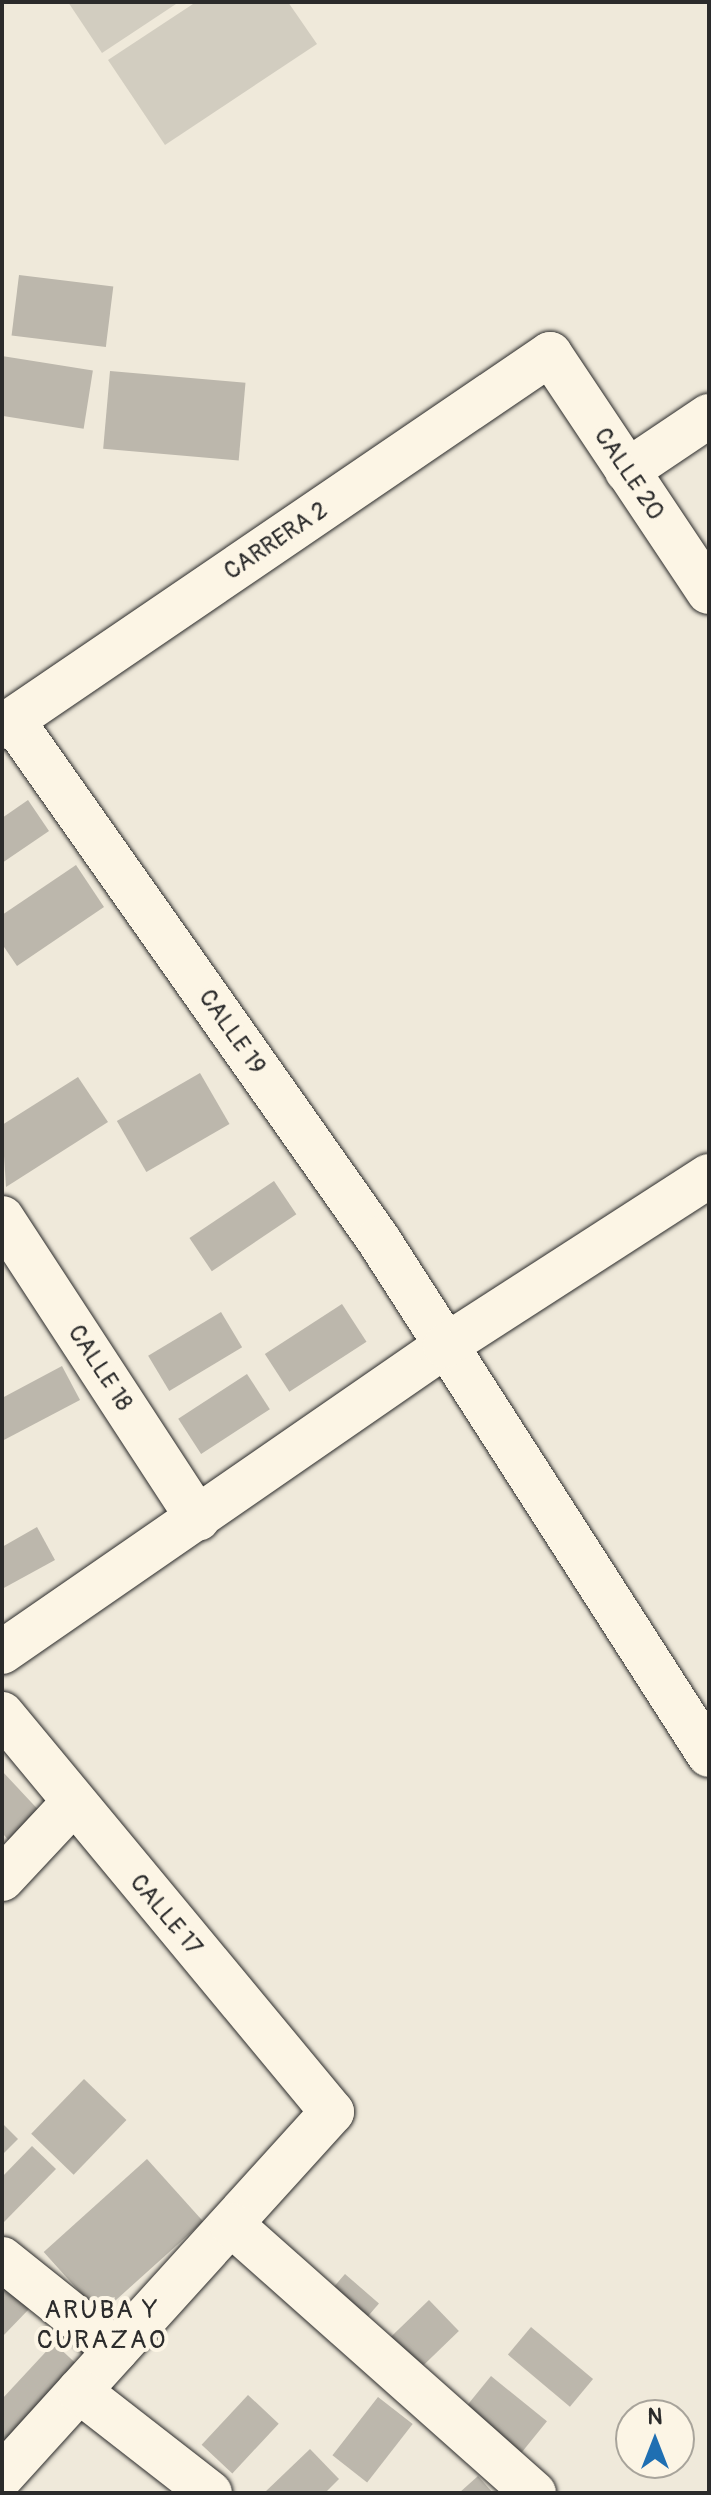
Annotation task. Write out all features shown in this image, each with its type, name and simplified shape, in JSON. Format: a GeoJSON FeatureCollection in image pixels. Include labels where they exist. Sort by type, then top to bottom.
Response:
{"type":"FeatureCollection","features":[{"type":"Feature","properties":{"kind":"street","name":"CALLE 20"},"geometry":{"type":"LineString","coordinates":[[550,354],[709,592]]}},
{"type":"Feature","properties":{"kind":"street","name":"CARRERA 2"},"geometry":{"type":"LineString","coordinates":[[8,724],[550,354]]}},
{"type":"Feature","properties":{"kind":"street"},"geometry":{"type":"LineString","coordinates":[[627,471],[709,416]]}},
{"type":"Feature","properties":{"kind":"street","name":"CALLE 19"},"geometry":{"type":"LineString","coordinates":[[8,724],[378,1239],[709,1755]]}},
{"type":"Feature","properties":{"kind":"street"},"geometry":{"type":"LineString","coordinates":[[2,1652],[445,1346],[709,1176]]}},
{"type":"Feature","properties":{"kind":"street","name":"CALLE 18"},"geometry":{"type":"LineString","coordinates":[[2,1218],[198,1519]]}},
{"type":"Feature","properties":{"kind":"street","name":"CALLE 17"},"geometry":{"type":"LineString","coordinates":[[2,1714],[332,2112],[232,2225]]}},
{"type":"Feature","properties":{"kind":"street"},"geometry":{"type":"LineString","coordinates":[[2,1879],[74,1802]]}},
{"type":"Feature","properties":{"kind":"street"},"geometry":{"type":"LineString","coordinates":[[2,2476],[232,2225],[534,2493]]}},
{"type":"Feature","properties":{"kind":"street"},"geometry":{"type":"LineString","coordinates":[[2,2259],[116,2350]]}},
{"type":"Feature","properties":{"kind":"street"},"geometry":{"type":"LineString","coordinates":[[79,2391],[210,2493]]}},
{"type":"Feature","properties":{"kind":"shaded area"},"geometry":{"type":"Polygon","coordinates":[[[68,2],[179,2],[102,53],[68,2]]]}},
{"type":"Feature","properties":{"kind":"shaded area"},"geometry":{"type":"Polygon","coordinates":[[[196,2],[288,2],[317,44],[165,145],[108,60],[196,2]]]}},
{"type":"Feature","properties":{"kind":"building"},"geometry":{"type":"Polygon","coordinates":[[[19,275],[113,287],[106,347],[12,336],[19,275]]]}},
{"type":"Feature","properties":{"kind":"building"},"geometry":{"type":"Polygon","coordinates":[[[2,356],[93,370],[84,429],[2,416],[2,356]]]}},
{"type":"Feature","properties":{"kind":"building"},"geometry":{"type":"Polygon","coordinates":[[[110,371],[245,383],[239,461],[103,449],[110,371]]]}},
{"type":"Feature","properties":{"kind":"building"},"geometry":{"type":"Polygon","coordinates":[[[28,800],[49,831],[2,863],[2,818],[28,800]]]}},
{"type":"Feature","properties":{"kind":"building"},"geometry":{"type":"Polygon","coordinates":[[[76,865],[104,907],[17,966],[2,944],[2,915],[76,865]]]}},
{"type":"Feature","properties":{"kind":"building"},"geometry":{"type":"Polygon","coordinates":[[[200,1073],[229,1124],[146,1172],[117,1121],[200,1073]]]}},
{"type":"Feature","properties":{"kind":"building"},"geometry":{"type":"Polygon","coordinates":[[[78,1077],[108,1122],[6,1187],[2,1125],[78,1077]]]}},
{"type":"Feature","properties":{"kind":"building"},"geometry":{"type":"Polygon","coordinates":[[[274,1181],[296,1214],[212,1271],[189,1238],[274,1181]]]}},
{"type":"Feature","properties":{"kind":"building"},"geometry":{"type":"Polygon","coordinates":[[[342,1304],[367,1342],[289,1392],[265,1354],[342,1304]]]}},
{"type":"Feature","properties":{"kind":"building"},"geometry":{"type":"Polygon","coordinates":[[[221,1312],[242,1347],[169,1391],[148,1356],[221,1312]]]}},
{"type":"Feature","properties":{"kind":"building"},"geometry":{"type":"Polygon","coordinates":[[[62,1366],[80,1400],[2,1441],[2,1398],[62,1366]]]}},
{"type":"Feature","properties":{"kind":"building"},"geometry":{"type":"Polygon","coordinates":[[[247,1374],[270,1409],[201,1454],[178,1419],[247,1374]]]}},
{"type":"Feature","properties":{"kind":"building"},"geometry":{"type":"Polygon","coordinates":[[[37,1527],[55,1560],[2,1589],[2,1547],[37,1527]]]}},
{"type":"Feature","properties":{"kind":"building"},"geometry":{"type":"Polygon","coordinates":[[[2,1771],[46,1818],[15,1847],[2,1833],[2,1771]]]}},
{"type":"Feature","properties":{"kind":"building"},"geometry":{"type":"Polygon","coordinates":[[[84,2079],[126,2120],[74,2175],[31,2134],[84,2079]]]}},
{"type":"Feature","properties":{"kind":"building"},"geometry":{"type":"Polygon","coordinates":[[[2,2123],[18,2139],[2,2155],[2,2123]]]}},
{"type":"Feature","properties":{"kind":"building"},"geometry":{"type":"Polygon","coordinates":[[[32,2146],[56,2169],[4,2222],[2,2177],[32,2146]]]}},
{"type":"Feature","properties":{"kind":"building"},"geometry":{"type":"Polygon","coordinates":[[[147,2159],[203,2221],[100,2314],[44,2252],[147,2159]]]}},
{"type":"Feature","properties":{"kind":"building"},"geometry":{"type":"Polygon","coordinates":[[[345,2274],[379,2304],[361,2325],[327,2295],[345,2274]]]}},
{"type":"Feature","properties":{"kind":"building"},"geometry":{"type":"Polygon","coordinates":[[[2,2282],[30,2308],[2,2337],[2,2282]]]}},
{"type":"Feature","properties":{"kind":"building"},"geometry":{"type":"Polygon","coordinates":[[[429,2300],[459,2331],[413,2375],[383,2344],[429,2300]]]}},
{"type":"Feature","properties":{"kind":"building"},"geometry":{"type":"Polygon","coordinates":[[[531,2327],[593,2379],[570,2407],[508,2355],[531,2327]]]}},
{"type":"Feature","properties":{"kind":"building"},"geometry":{"type":"Polygon","coordinates":[[[54,2343],[84,2371],[2,2461],[2,2399],[54,2343]]]}},
{"type":"Feature","properties":{"kind":"building"},"geometry":{"type":"Polygon","coordinates":[[[491,2376],[547,2421],[517,2459],[461,2413],[491,2376]]]}},
{"type":"Feature","properties":{"kind":"building"},"geometry":{"type":"Polygon","coordinates":[[[248,2395],[279,2424],[232,2473],[202,2445],[248,2395]]]}},
{"type":"Feature","properties":{"kind":"building"},"geometry":{"type":"Polygon","coordinates":[[[378,2397],[413,2424],[367,2482],[332,2455],[378,2397]]]}},
{"type":"Feature","properties":{"kind":"building"},"geometry":{"type":"Polygon","coordinates":[[[310,2449],[339,2479],[325,2493],[264,2493],[310,2449]]]}},
{"type":"Feature","properties":{"kind":"building"},"geometry":{"type":"Polygon","coordinates":[[[478,2476],[493,2493],[459,2493],[478,2476]]]}},
{"type":"Feature","properties":{"kind":"district","name":"ARUBA Y CURAZAO"},"geometry":{"type":"Point","coordinates":[102,2326]}}]}
